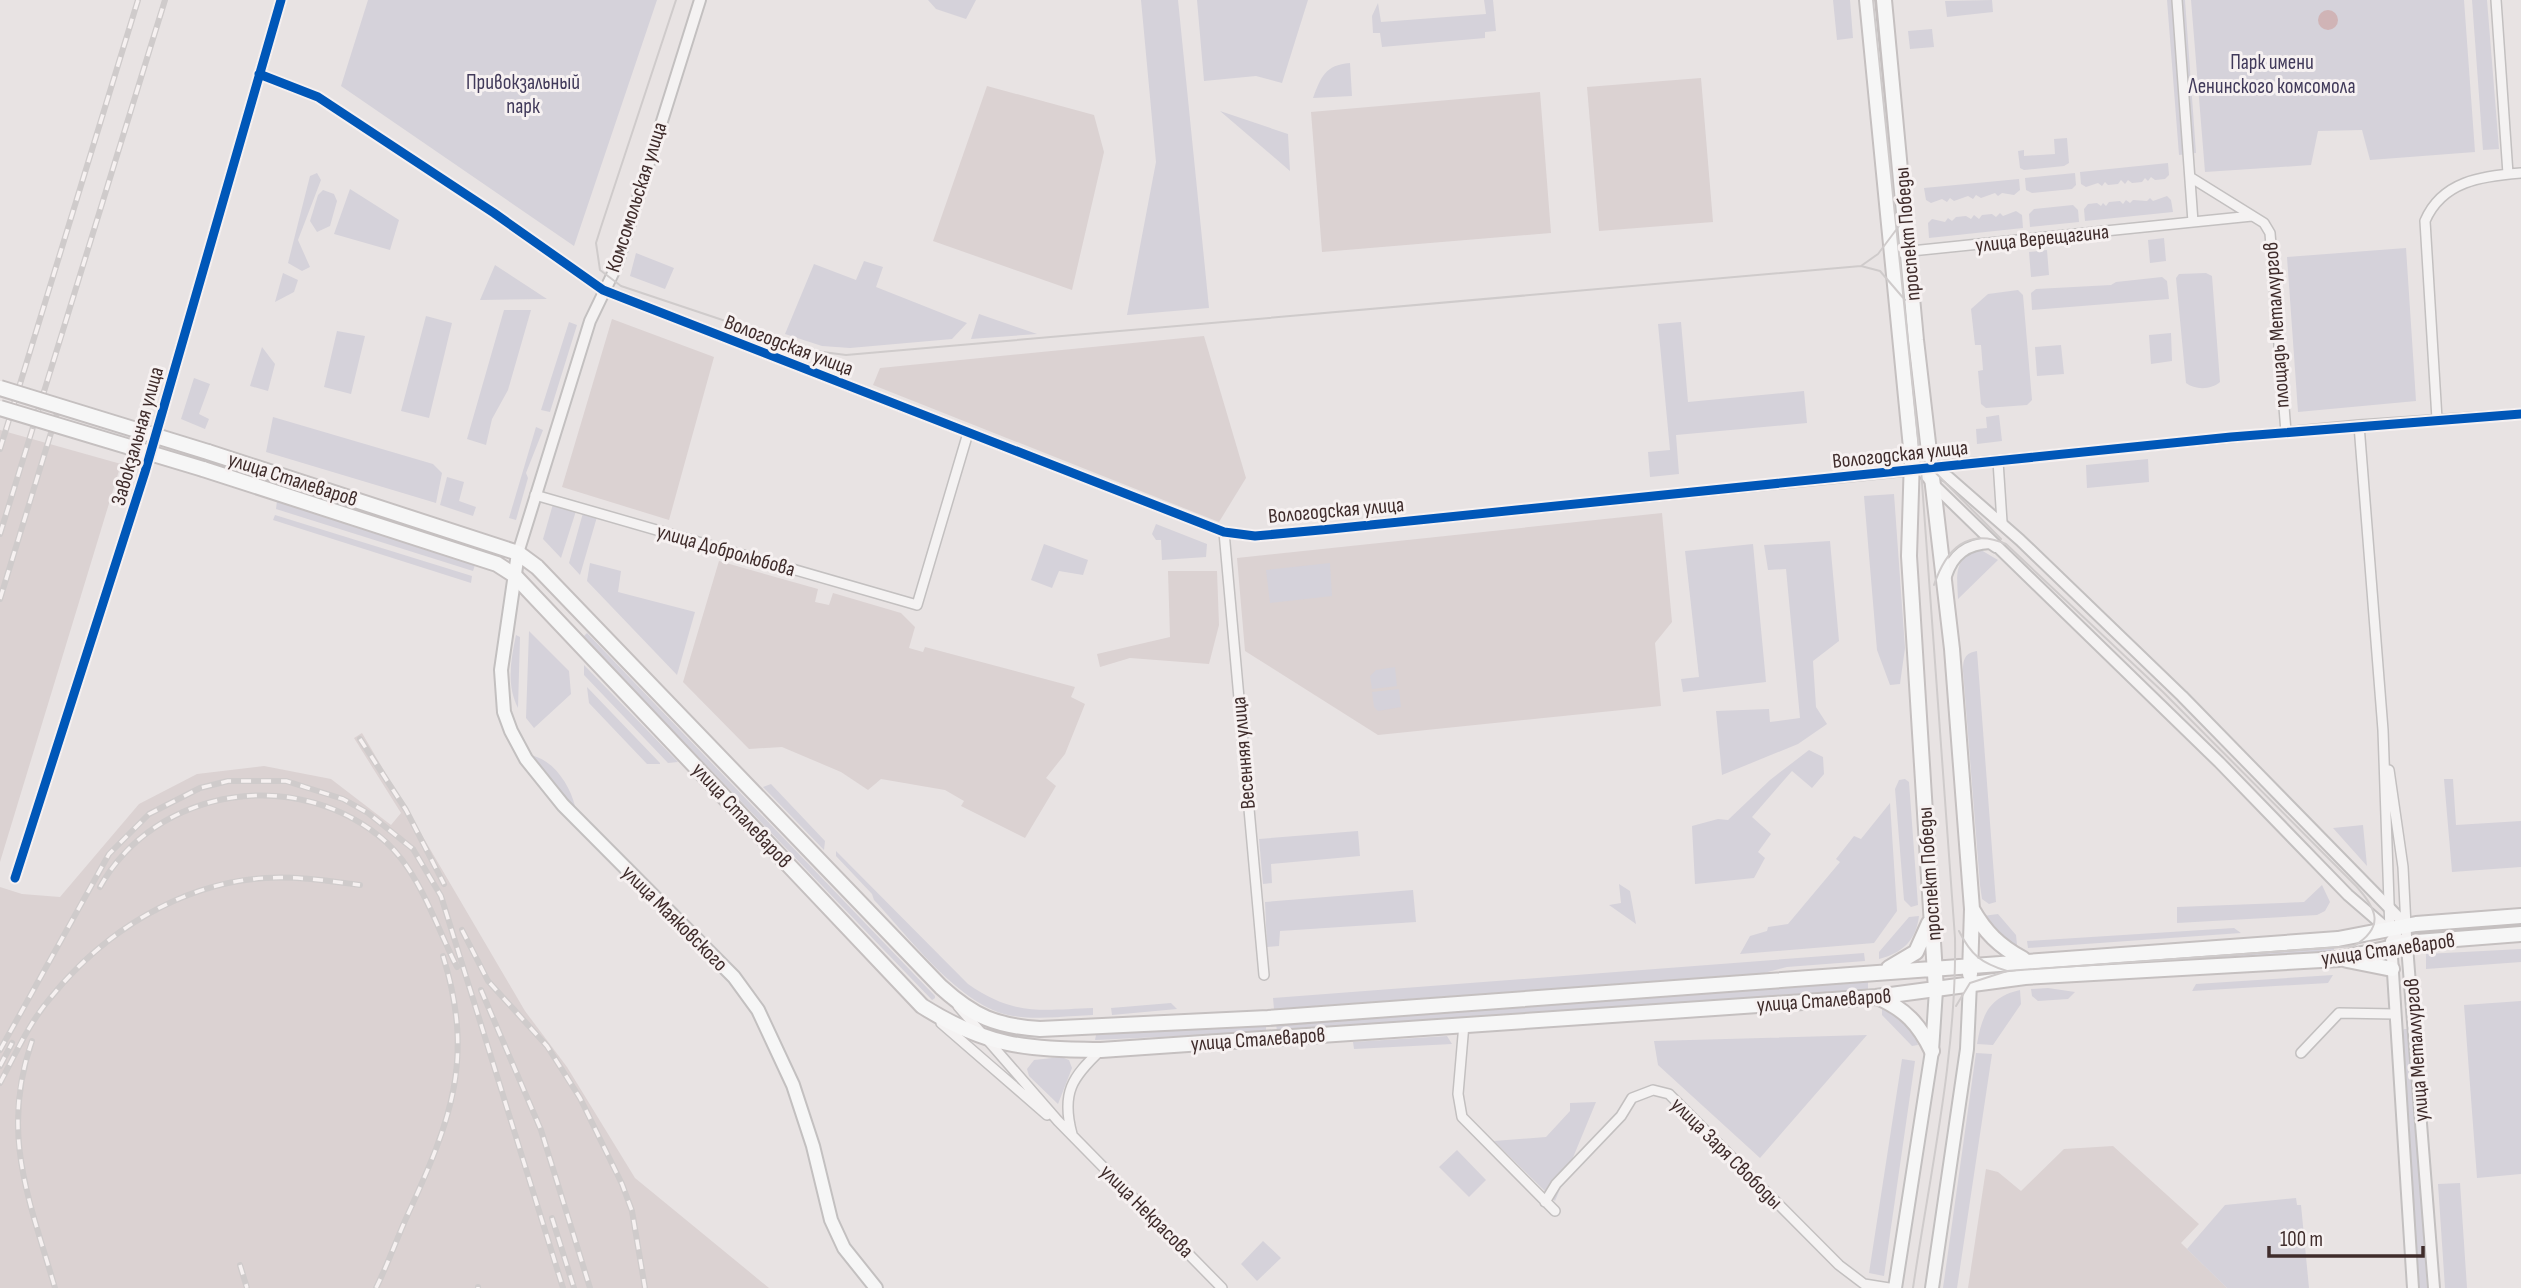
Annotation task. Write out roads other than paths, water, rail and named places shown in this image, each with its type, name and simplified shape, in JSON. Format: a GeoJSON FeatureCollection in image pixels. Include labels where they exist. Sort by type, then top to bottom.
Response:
{"type":"FeatureCollection","features":[{"type":"Feature","properties":{"kind":"main road","name":"проспект Победы"},"geometry":{"type":"LineString","coordinates":[[1867,0],[1892,253],[1918,466],[1932,483],[1938,523],[1952,649],[1972,909],[1967,1049],[1933,1288]]}},
{"type":"Feature","properties":{"kind":"main road","name":"проспект Победы"},"geometry":{"type":"LineString","coordinates":[[1884,0],[1909,252],[1918,466],[1909,522],[1936,990],[1932,1051],[1895,1288]]}},
{"type":"Feature","properties":{"kind":"main road","name":"улица Сталеваров"},"geometry":{"type":"LineString","coordinates":[[0,388],[208,452],[518,553],[537,567],[942,987],[976,1016],[1007,1025],[1040,1029],[1282,1017],[1969,964],[2337,939],[2390,931],[2406,925],[2521,916]]}},
{"type":"Feature","properties":{"kind":"main road","name":"улица Сталеваров"},"geometry":{"type":"LineString","coordinates":[[0,408],[203,469],[497,564],[514,575],[922,1006],[949,1023],[985,1039],[1040,1049],[1101,1050],[1876,997],[1970,983],[2339,958],[2417,942],[2521,934]]}},
{"type":"Feature","properties":{"kind":"main road"},"geometry":{"type":"LineString","coordinates":[[1909,522],[1914,516],[1926,512],[1938,523]]}},
{"type":"Feature","properties":{"kind":"main road","name":"улица Маяковского"},"geometry":{"type":"LineString","coordinates":[[518,553],[501,670],[504,712],[511,731],[544,784],[734,978],[758,1010],[804,1116],[831,1220],[844,1248],[876,1288]]}},
{"type":"Feature","properties":{"kind":"main road"},"geometry":{"type":"LineString","coordinates":[[1972,909],[1986,932],[2004,949],[2024,960]]}},
{"type":"Feature","properties":{"kind":"main road"},"geometry":{"type":"LineString","coordinates":[[1875,973],[1899,964],[1916,952],[1928,930],[1931,911]]}},
{"type":"Feature","properties":{"kind":"main road"},"geometry":{"type":"LineString","coordinates":[[2339,958],[2392,969]]}},
{"type":"Feature","properties":{"kind":"main road"},"geometry":{"type":"LineString","coordinates":[[1876,997],[1901,1008],[1918,1026],[1932,1051]]}},
{"type":"Feature","properties":{"kind":"street","name":"Завокзальная улица"},"geometry":{"type":"LineString","coordinates":[[15,878],[145,472],[281,0]]}},
{"type":"Feature","properties":{"kind":"street","name":"Комсомольская улица"},"geometry":{"type":"LineString","coordinates":[[518,553],[590,321],[617,265],[700,0]]}},
{"type":"Feature","properties":{"kind":"street"},"geometry":{"type":"LineString","coordinates":[[2177,0],[2193,222]]}},
{"type":"Feature","properties":{"kind":"street"},"geometry":{"type":"LineString","coordinates":[[2496,0],[2508,174]]}},
{"type":"Feature","properties":{"kind":"street","name":"Вологодская улица"},"geometry":{"type":"LineString","coordinates":[[259,75],[317,97],[494,213],[603,290],[1224,532],[1255,536],[1918,466],[1998,461],[2359,425],[2521,414]]}},
{"type":"Feature","properties":{"kind":"street"},"geometry":{"type":"LineString","coordinates":[[2437,419],[2425,221],[2441,197],[2460,184],[2481,177],[2521,173]]}},
{"type":"Feature","properties":{"kind":"street","name":"площадь Металлургов"},"geometry":{"type":"LineString","coordinates":[[2190,177],[2253,216],[2270,233],[2286,432]]}},
{"type":"Feature","properties":{"kind":"street","name":"улица Верещагина"},"geometry":{"type":"LineString","coordinates":[[1892,253],[2253,216]]}},
{"type":"Feature","properties":{"kind":"street","name":"улица Металлургов"},"geometry":{"type":"LineString","coordinates":[[2359,425],[2384,730],[2403,867],[2434,1288]]}},
{"type":"Feature","properties":{"kind":"street","name":"улица Добролюбова"},"geometry":{"type":"LineString","coordinates":[[536,495],[917,606],[968,433]]}},
{"type":"Feature","properties":{"kind":"street"},"geometry":{"type":"LineString","coordinates":[[1998,461],[2002,522]]}},
{"type":"Feature","properties":{"kind":"street"},"geometry":{"type":"LineString","coordinates":[[1918,466],[1948,477],[2002,522],[2176,690],[2406,925]]}},
{"type":"Feature","properties":{"kind":"street"},"geometry":{"type":"LineString","coordinates":[[1932,483],[2219,762],[2348,895],[2407,946]]}},
{"type":"Feature","properties":{"kind":"street","name":"Весенняя улица"},"geometry":{"type":"LineString","coordinates":[[1224,532],[1264,975]]}},
{"type":"Feature","properties":{"kind":"street"},"geometry":{"type":"LineString","coordinates":[[1944,582],[1950,563],[1968,547],[1990,543],[2007,554]]}},
{"type":"Feature","properties":{"kind":"street","name":"улица Металлургов"},"geometry":{"type":"LineString","coordinates":[[2384,730],[2388,904],[2413,1288]]}},
{"type":"Feature","properties":{"kind":"street"},"geometry":{"type":"LineString","coordinates":[[942,987],[1072,1135]]}},
{"type":"Feature","properties":{"kind":"street"},"geometry":{"type":"LineString","coordinates":[[922,1006],[1072,1135]]}},
{"type":"Feature","properties":{"kind":"street"},"geometry":{"type":"LineString","coordinates":[[2301,1053],[2339,1013],[2395,1014]]}},
{"type":"Feature","properties":{"kind":"street"},"geometry":{"type":"LineString","coordinates":[[1464,1024],[1458,1094],[1462,1117],[1555,1211]]}},
{"type":"Feature","properties":{"kind":"street"},"geometry":{"type":"LineString","coordinates":[[1072,1135],[1067,1116],[1069,1092],[1077,1073],[1101,1050]]}},
{"type":"Feature","properties":{"kind":"street","name":"улица Заря Свободы"},"geometry":{"type":"LineString","coordinates":[[1545,1202],[1556,1184],[1621,1116],[1632,1098],[1653,1090],[1669,1094],[1839,1265],[1864,1284],[1889,1288]]}},
{"type":"Feature","properties":{"kind":"street","name":"улица Некрасова"},"geometry":{"type":"LineString","coordinates":[[1072,1135],[1222,1288]]}},
{"type":"Feature","properties":{"kind":"tram line"},"geometry":{"type":"LineString","coordinates":[[676,0],[596,243],[600,270],[621,286],[815,351],[846,355],[1861,266],[1880,271],[1905,300]]}},
{"type":"Feature","properties":{"kind":"tram line"},"geometry":{"type":"LineString","coordinates":[[1873,0],[1921,469],[1955,938],[1952,1025],[1947,1069],[1913,1288]]}},
{"type":"Feature","properties":{"kind":"tram line"},"geometry":{"type":"LineString","coordinates":[[1861,266],[1878,254],[1899,226]]}},
{"type":"Feature","properties":{"kind":"tram line"},"geometry":{"type":"LineString","coordinates":[[1920,457],[2001,539]]}},
{"type":"Feature","properties":{"kind":"tram line"},"geometry":{"type":"LineString","coordinates":[[1934,585],[1945,561],[1960,545],[1980,538],[2006,544],[2163,692],[2356,886],[2369,902],[2374,917],[2370,932],[2354,946],[2007,971],[1970,983],[1956,1006]]}},
{"type":"Feature","properties":{"kind":"tram line"},"geometry":{"type":"LineString","coordinates":[[1959,931],[1978,957],[2007,971]]}},
{"type":"Feature","properties":{"kind":"railway"},"geometry":{"type":"LineString","coordinates":[[0,449],[138,0]]}},
{"type":"Feature","properties":{"kind":"railway"},"geometry":{"type":"LineString","coordinates":[[0,534],[165,0]]}},
{"type":"Feature","properties":{"kind":"railway"},"geometry":{"type":"LineString","coordinates":[[0,599],[58,410]]}},
{"type":"Feature","properties":{"kind":"railway"},"geometry":{"type":"LineString","coordinates":[[360,739],[406,810],[444,884]]}},
{"type":"Feature","properties":{"kind":"railway"},"geometry":{"type":"LineString","coordinates":[[0,1050],[109,854],[149,814],[200,788],[228,781],[286,781],[343,799],[368,813],[413,849],[441,896],[563,1288]]}},
{"type":"Feature","properties":{"kind":"railway"},"geometry":{"type":"LineString","coordinates":[[100,887],[125,853],[156,827],[192,808],[232,798],[272,796],[313,802],[351,818],[386,842],[398,855],[418,884],[457,967]]}},
{"type":"Feature","properties":{"kind":"railway"},"geometry":{"type":"LineString","coordinates":[[0,1083],[30,1027],[52,996],[95,951],[146,915],[174,901],[234,882],[289,878],[360,885]]}},
{"type":"Feature","properties":{"kind":"railway"},"geometry":{"type":"LineString","coordinates":[[462,930],[488,981],[547,1046],[580,1098],[622,1184],[632,1211],[645,1288]]}},
{"type":"Feature","properties":{"kind":"railway"},"geometry":{"type":"LineString","coordinates":[[376,1288],[436,1149],[454,1088],[457,1027],[443,956]]}},
{"type":"Feature","properties":{"kind":"railway"},"geometry":{"type":"LineString","coordinates":[[481,990],[541,1130],[590,1288]]}},
{"type":"Feature","properties":{"kind":"railway"},"geometry":{"type":"LineString","coordinates":[[32,1041],[18,1106],[18,1136],[28,1195],[55,1288]]}},
{"type":"Feature","properties":{"kind":"railway"},"geometry":{"type":"LineString","coordinates":[[0,1066],[12,1043]]}},
{"type":"Feature","properties":{"kind":"railway"},"geometry":{"type":"LineString","coordinates":[[552,1218],[574,1288]]}},
{"type":"Feature","properties":{"kind":"railway"},"geometry":{"type":"LineString","coordinates":[[240,1265],[247,1288]]}},
{"type":"Feature","properties":{"kind":"park label","name":"Парк имени Ленинского комсомола"},"geometry":{"type":"Point","coordinates":[2272,74]}},
{"type":"Feature","properties":{"kind":"park label","name":"Привокзальный парк"},"geometry":{"type":"Point","coordinates":[523,94]}}]}
